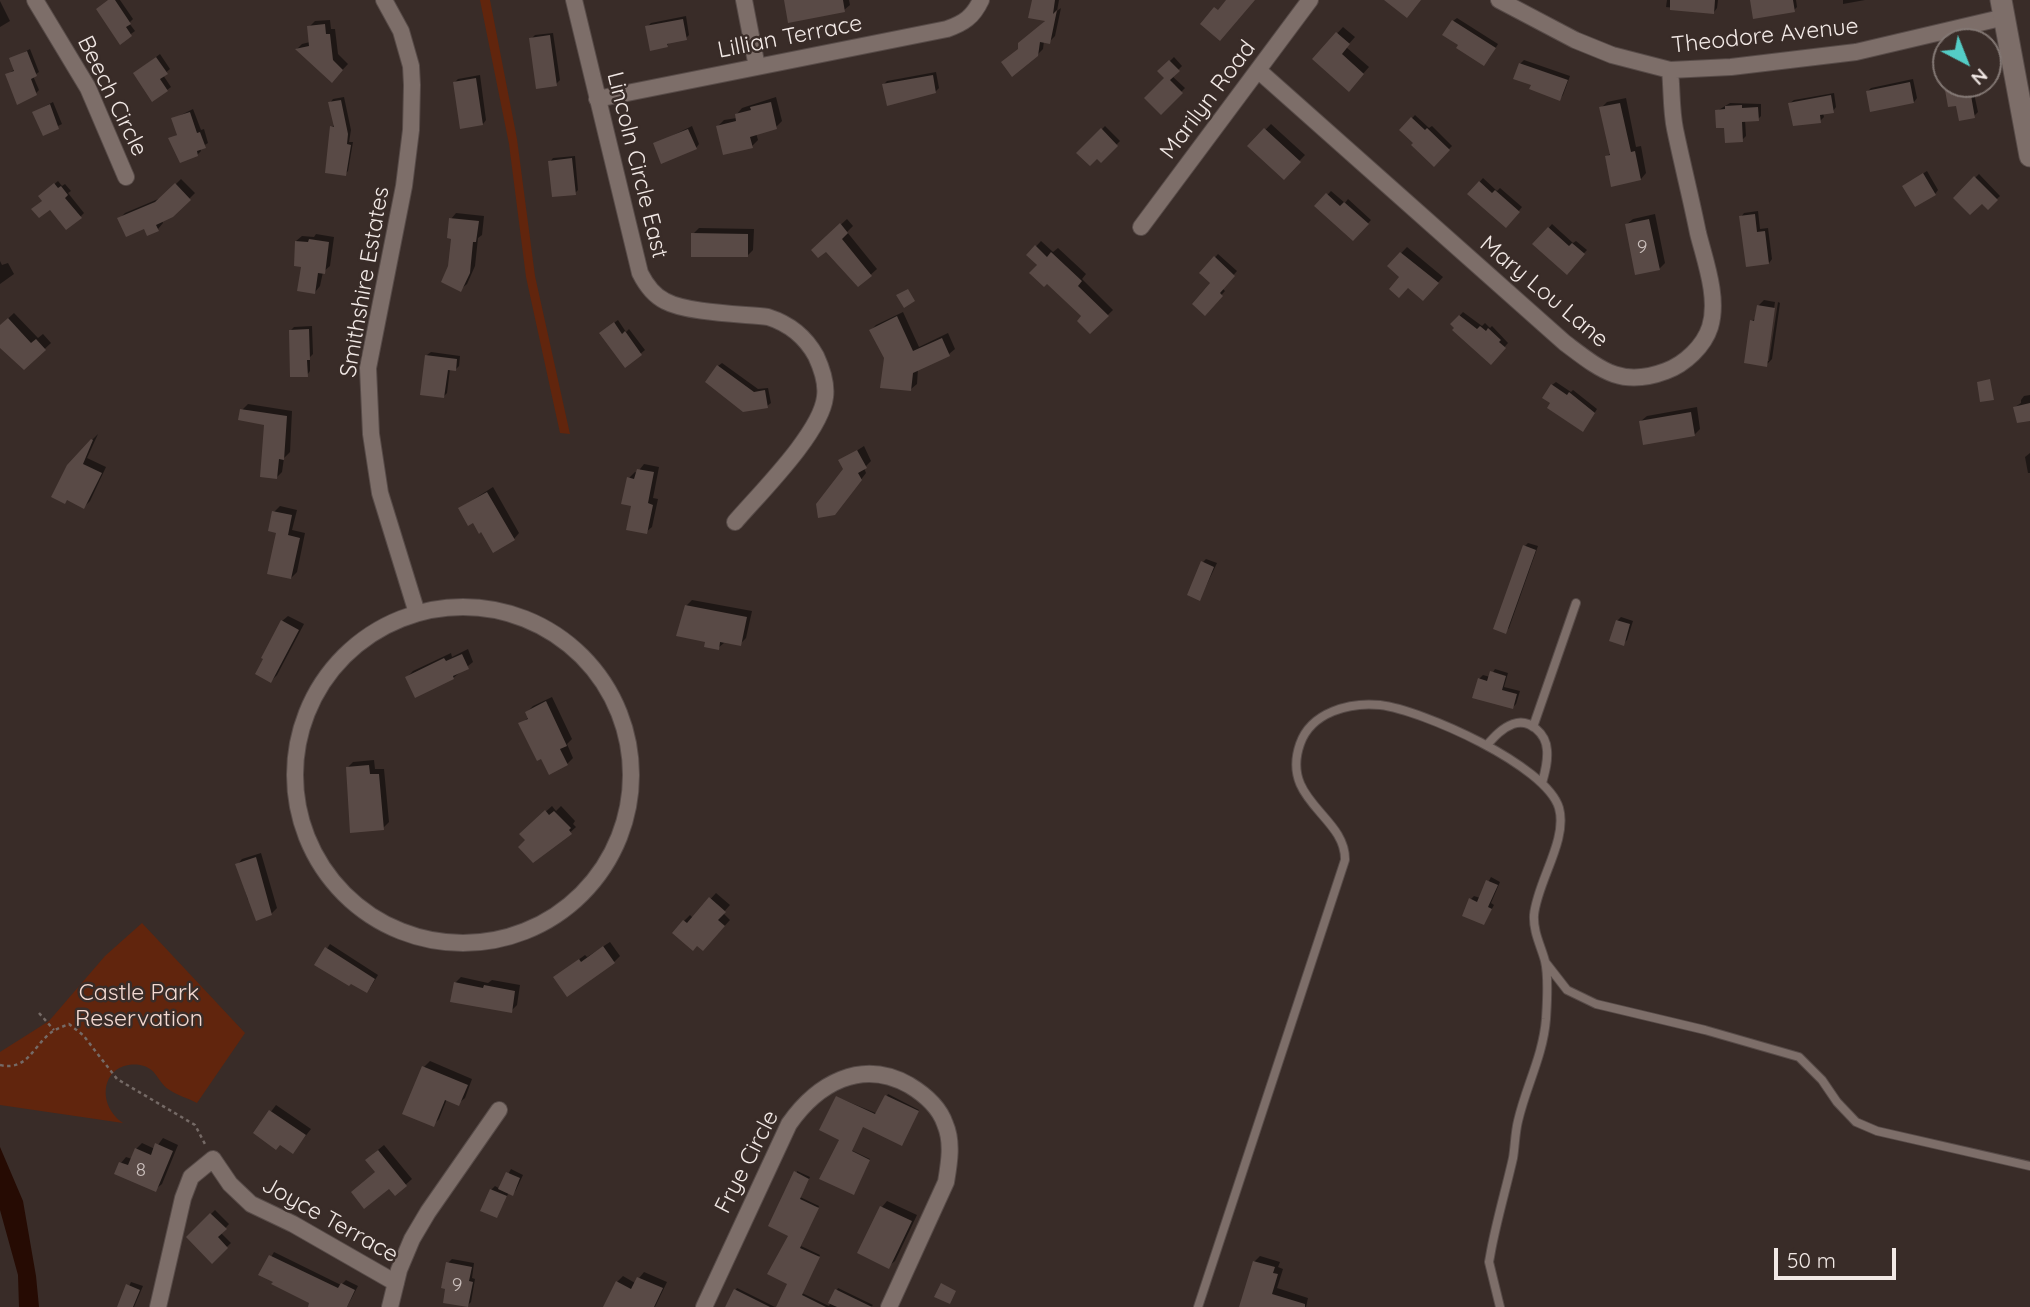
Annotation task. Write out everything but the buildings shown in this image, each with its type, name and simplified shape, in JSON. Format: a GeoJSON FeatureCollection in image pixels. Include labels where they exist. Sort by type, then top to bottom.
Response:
{"type":"FeatureCollection","features":[{"type":"Feature","properties":{"kind":"main road"},"geometry":{"type":"LineString","coordinates":[[2003,9],[2030,156]]}},
{"type":"Feature","properties":{"kind":"street","name":"Beech Circle"},"geometry":{"type":"LineString","coordinates":[[36,0],[88,88],[126,177]]}},
{"type":"Feature","properties":{"kind":"street","name":"Smithshire Estates"},"geometry":{"type":"LineString","coordinates":[[384,0],[401,32],[411,66],[411,130],[404,186],[368,368],[371,434],[380,493],[417,613]]}},
{"type":"Feature","properties":{"kind":"street","name":"Lincoln Circle East"},"geometry":{"type":"LineString","coordinates":[[574,0],[640,273],[651,290],[665,301],[682,307],[778,320],[798,332],[808,343],[821,368],[825,397],[816,422],[735,522]]}},
{"type":"Feature","properties":{"kind":"street"},"geometry":{"type":"LineString","coordinates":[[744,0],[757,67]]}},
{"type":"Feature","properties":{"kind":"street","name":"Lillian Terrace"},"geometry":{"type":"LineString","coordinates":[[597,99],[947,29],[964,23],[974,14],[981,0]]}},
{"type":"Feature","properties":{"kind":"street","name":"Marilyn Road"},"geometry":{"type":"LineString","coordinates":[[1142,227],[1310,0]]}},
{"type":"Feature","properties":{"kind":"street","name":"Theodore Avenue"},"geometry":{"type":"LineString","coordinates":[[1499,0],[1575,40],[1612,55],[1670,70],[1731,67],[1856,52],[2003,9]]}},
{"type":"Feature","properties":{"kind":"street","name":"Mary Lou Lane"},"geometry":{"type":"LineString","coordinates":[[1259,71],[1565,343],[1595,366],[1612,375],[1637,379],[1669,370],[1687,359],[1700,345],[1710,326],[1711,293],[1674,124],[1670,70]]}},
{"type":"Feature","properties":{"kind":"street"},"geometry":{"type":"LineString","coordinates":[[457,608],[496,610],[522,617],[546,628],[568,643],[604,682],[617,705],[626,730],[631,769],[628,809],[609,858],[594,880],[566,908],[532,929],[507,938],[455,944],[403,933],[379,922],[358,907],[322,868],[300,821],[295,768],[298,742],[316,693],[331,671],[349,652],[370,636],[417,613],[457,608]]}},
{"type":"Feature","properties":{"kind":"street","name":"Frye Circle"},"geometry":{"type":"LineString","coordinates":[[704,1307],[789,1124],[805,1103],[827,1087],[843,1078],[866,1073],[895,1077],[925,1096],[940,1114],[949,1138],[946,1182],[889,1307]]}},
{"type":"Feature","properties":{"kind":"street"},"geometry":{"type":"LineString","coordinates":[[390,1307],[399,1270],[412,1239],[499,1111]]}},
{"type":"Feature","properties":{"kind":"street"},"geometry":{"type":"LineString","coordinates":[[158,1307],[183,1198],[191,1177],[213,1159]]}},
{"type":"Feature","properties":{"kind":"street","name":"Joyce Terrace"},"geometry":{"type":"LineString","coordinates":[[213,1159],[230,1184],[251,1204],[293,1224],[396,1283]]}},
{"type":"Feature","properties":{"kind":"lane"},"geometry":{"type":"LineString","coordinates":[[1533,727],[1576,603]]}},
{"type":"Feature","properties":{"kind":"lane"},"geometry":{"type":"LineString","coordinates":[[1198,1307],[1345,860],[1346,850],[1342,839],[1317,811],[1301,787],[1296,766],[1300,742],[1312,726],[1328,713],[1351,705],[1382,705],[1465,734],[1488,746],[1542,783],[1556,801],[1560,811],[1559,836],[1538,894],[1534,917],[1536,937],[1546,963],[1567,990],[1596,1004],[1705,1030],[1799,1057],[1822,1080],[1837,1102],[1856,1122],[1867,1127],[1912,1140],[2030,1166]]}},
{"type":"Feature","properties":{"kind":"lane"},"geometry":{"type":"LineString","coordinates":[[1488,746],[1511,725],[1519,723],[1533,727],[1544,737],[1547,749],[1542,783]]}},
{"type":"Feature","properties":{"kind":"lane"},"geometry":{"type":"LineString","coordinates":[[1500,1307],[1489,1262],[1490,1251],[1513,1156],[1518,1121],[1543,1044],[1546,963]]}},
{"type":"Feature","properties":{"kind":"path"},"geometry":{"type":"LineString","coordinates":[[39,1013],[54,1030]]}},
{"type":"Feature","properties":{"kind":"path"},"geometry":{"type":"LineString","coordinates":[[0,1065],[9,1067],[31,1057],[54,1030],[69,1024],[77,1029],[117,1079],[195,1125],[213,1159]]}},
{"type":"Feature","properties":{"kind":"green space"},"geometry":{"type":"Polygon","coordinates":[[[480,0],[490,0],[517,139],[535,276],[570,434],[560,433],[526,277],[509,144],[480,0]]]}},
{"type":"Feature","properties":{"kind":"green space","name":"Castle Park Reservation"},"geometry":{"type":"Polygon","coordinates":[[[142,923],[245,1033],[197,1103],[164,1086],[150,1069],[140,1065],[127,1065],[111,1076],[106,1095],[114,1115],[123,1123],[0,1105],[0,1052],[49,1021],[105,956],[142,923]]]}},
{"type":"Feature","properties":{"kind":"shaded area"},"geometry":{"type":"Polygon","coordinates":[[[0,1147],[23,1201],[39,1307],[19,1307],[18,1275],[0,1210],[0,1147]]]}}]}
